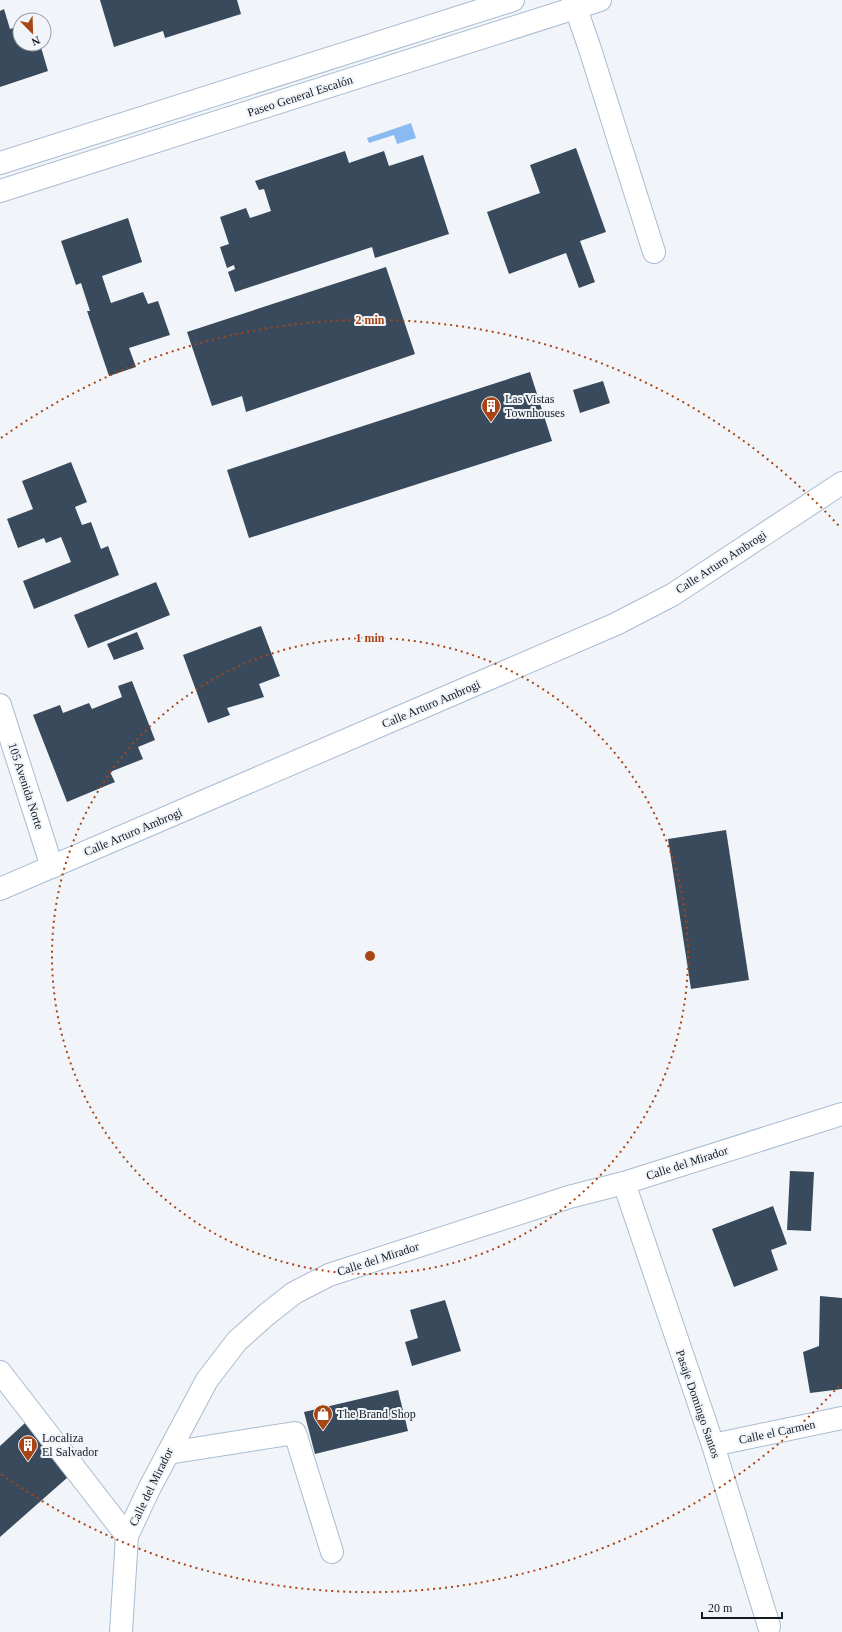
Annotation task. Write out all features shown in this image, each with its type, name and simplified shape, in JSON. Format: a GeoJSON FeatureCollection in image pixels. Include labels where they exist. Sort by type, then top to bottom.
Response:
{"type":"FeatureCollection","features":[{"type":"Feature","properties":{"kind":"street"},"geometry":{"type":"LineString","coordinates":[[0,163],[512,0]]}},
{"type":"Feature","properties":{"kind":"street","name":"Paseo General Escalón"},"geometry":{"type":"LineString","coordinates":[[0,191],[574,4],[600,0]]}},
{"type":"Feature","properties":{"kind":"street"},"geometry":{"type":"LineString","coordinates":[[574,4],[592,53],[654,252]]}},
{"type":"Feature","properties":{"kind":"street","name":"Calle Arturo Ambrogi"},"geometry":{"type":"LineString","coordinates":[[0,889],[616,624],[672,595],[842,483]]}},
{"type":"Feature","properties":{"kind":"street","name":"105 Avenida Norte"},"geometry":{"type":"LineString","coordinates":[[0,706],[52,867]]}},
{"type":"Feature","properties":{"kind":"street","name":"Calle del Mirador"},"geometry":{"type":"LineString","coordinates":[[121,1632],[127,1536],[168,1453],[206,1380],[237,1341],[266,1315],[294,1293],[329,1275],[569,1197],[624,1183],[842,1114]]}},
{"type":"Feature","properties":{"kind":"street","name":"Pasaje Domingo Santos"},"geometry":{"type":"LineString","coordinates":[[624,1183],[713,1445],[770,1626]]}},
{"type":"Feature","properties":{"kind":"street"},"geometry":{"type":"LineString","coordinates":[[0,1372],[127,1536]]}},
{"type":"Feature","properties":{"kind":"street","name":"Calle el Carmen"},"geometry":{"type":"LineString","coordinates":[[713,1445],[842,1418]]}},
{"type":"Feature","properties":{"kind":"street"},"geometry":{"type":"LineString","coordinates":[[168,1453],[295,1433],[332,1552]]}},
{"type":"Feature","properties":{"kind":"water"},"geometry":{"type":"Polygon","coordinates":[[[411,123],[416,138],[397,144],[394,135],[369,143],[367,138],[411,123]]]}},
{"type":"Feature","properties":{"kind":"building"},"geometry":{"type":"Polygon","coordinates":[[[100,0],[237,0],[241,14],[165,38],[163,31],[114,47],[100,0]]]}},
{"type":"Feature","properties":{"kind":"building"},"geometry":{"type":"Polygon","coordinates":[[[4,9],[10,29],[12,28],[12,52],[42,52],[48,71],[0,87],[0,11],[4,9]]]}},
{"type":"Feature","properties":{"kind":"building"},"geometry":{"type":"Polygon","coordinates":[[[576,148],[606,232],[580,241],[595,282],[579,288],[566,253],[509,274],[487,212],[540,193],[530,165],[576,148]]]}},
{"type":"Feature","properties":{"kind":"building"},"geometry":{"type":"Polygon","coordinates":[[[345,151],[349,163],[384,151],[389,166],[423,155],[449,234],[375,258],[372,247],[235,292],[228,272],[235,269],[234,265],[227,268],[220,247],[229,244],[220,217],[246,208],[250,218],[271,211],[264,189],[259,190],[255,181],[345,151]]]}},
{"type":"Feature","properties":{"kind":"building"},"geometry":{"type":"Polygon","coordinates":[[[128,218],[142,262],[102,276],[111,303],[143,292],[148,304],[158,301],[170,335],[129,348],[136,367],[109,376],[87,311],[90,311],[81,283],[76,285],[61,241],[128,218]]]}},
{"type":"Feature","properties":{"kind":"building"},"geometry":{"type":"Polygon","coordinates":[[[386,267],[415,354],[246,412],[242,396],[212,406],[187,332],[386,267]]]}},
{"type":"Feature","properties":{"kind":"building"},"geometry":{"type":"Polygon","coordinates":[[[530,372],[552,441],[249,538],[227,470],[530,372]]]}},
{"type":"Feature","properties":{"kind":"building"},"geometry":{"type":"Polygon","coordinates":[[[603,381],[610,403],[580,413],[573,390],[603,381]]]}},
{"type":"Feature","properties":{"kind":"building"},"geometry":{"type":"Polygon","coordinates":[[[71,462],[87,502],[75,507],[82,525],[91,522],[101,549],[108,546],[119,575],[34,609],[23,581],[71,562],[61,537],[46,543],[44,538],[18,548],[7,519],[33,509],[22,481],[71,462]]]}},
{"type":"Feature","properties":{"kind":"building"},"geometry":{"type":"Polygon","coordinates":[[[156,582],[170,615],[88,648],[74,615],[156,582]]]}},
{"type":"Feature","properties":{"kind":"building"},"geometry":{"type":"Polygon","coordinates":[[[261,626],[280,676],[259,684],[264,697],[227,708],[230,715],[208,723],[183,655],[261,626]]]}},
{"type":"Feature","properties":{"kind":"building"},"geometry":{"type":"Polygon","coordinates":[[[137,632],[144,649],[114,660],[107,644],[137,632]]]}},
{"type":"Feature","properties":{"kind":"building"},"geometry":{"type":"Polygon","coordinates":[[[132,681],[155,740],[138,747],[143,759],[110,772],[115,782],[67,802],[33,715],[60,705],[63,713],[89,703],[92,709],[122,697],[118,686],[132,681]]]}},
{"type":"Feature","properties":{"kind":"building"},"geometry":{"type":"Polygon","coordinates":[[[726,830],[749,980],[691,989],[668,839],[726,830]]]}},
{"type":"Feature","properties":{"kind":"building"},"geometry":{"type":"Polygon","coordinates":[[[790,1171],[814,1172],[811,1231],[787,1230],[790,1171]]]}},
{"type":"Feature","properties":{"kind":"building"},"geometry":{"type":"Polygon","coordinates":[[[773,1206],[787,1244],[771,1250],[778,1270],[734,1287],[712,1229],[773,1206]]]}},
{"type":"Feature","properties":{"kind":"building"},"geometry":{"type":"Polygon","coordinates":[[[820,1296],[842,1298],[842,1389],[810,1393],[803,1352],[819,1346],[820,1296]]]}},
{"type":"Feature","properties":{"kind":"building"},"geometry":{"type":"Polygon","coordinates":[[[445,1300],[461,1351],[412,1366],[405,1342],[418,1338],[410,1310],[445,1300]]]}},
{"type":"Feature","properties":{"kind":"building"},"geometry":{"type":"Polygon","coordinates":[[[398,1390],[408,1431],[315,1454],[304,1412],[398,1390]]]}},
{"type":"Feature","properties":{"kind":"building","name":"Localiza El Salvador"},"geometry":{"type":"Polygon","coordinates":[[[25,1423],[68,1477],[0,1537],[0,1446],[25,1423]]]}},
{"type":"Feature","properties":{"kind":"place","name":"Las Vistas Townhouses"},"geometry":{"type":"Point","coordinates":[491,423]}},
{"type":"Feature","properties":{"kind":"place","name":"The Brand Shop"},"geometry":{"type":"Point","coordinates":[323,1431]}},
{"type":"Feature","properties":{"kind":"place","name":"Localiza El Salvador"},"geometry":{"type":"Point","coordinates":[28,1462]}}]}
